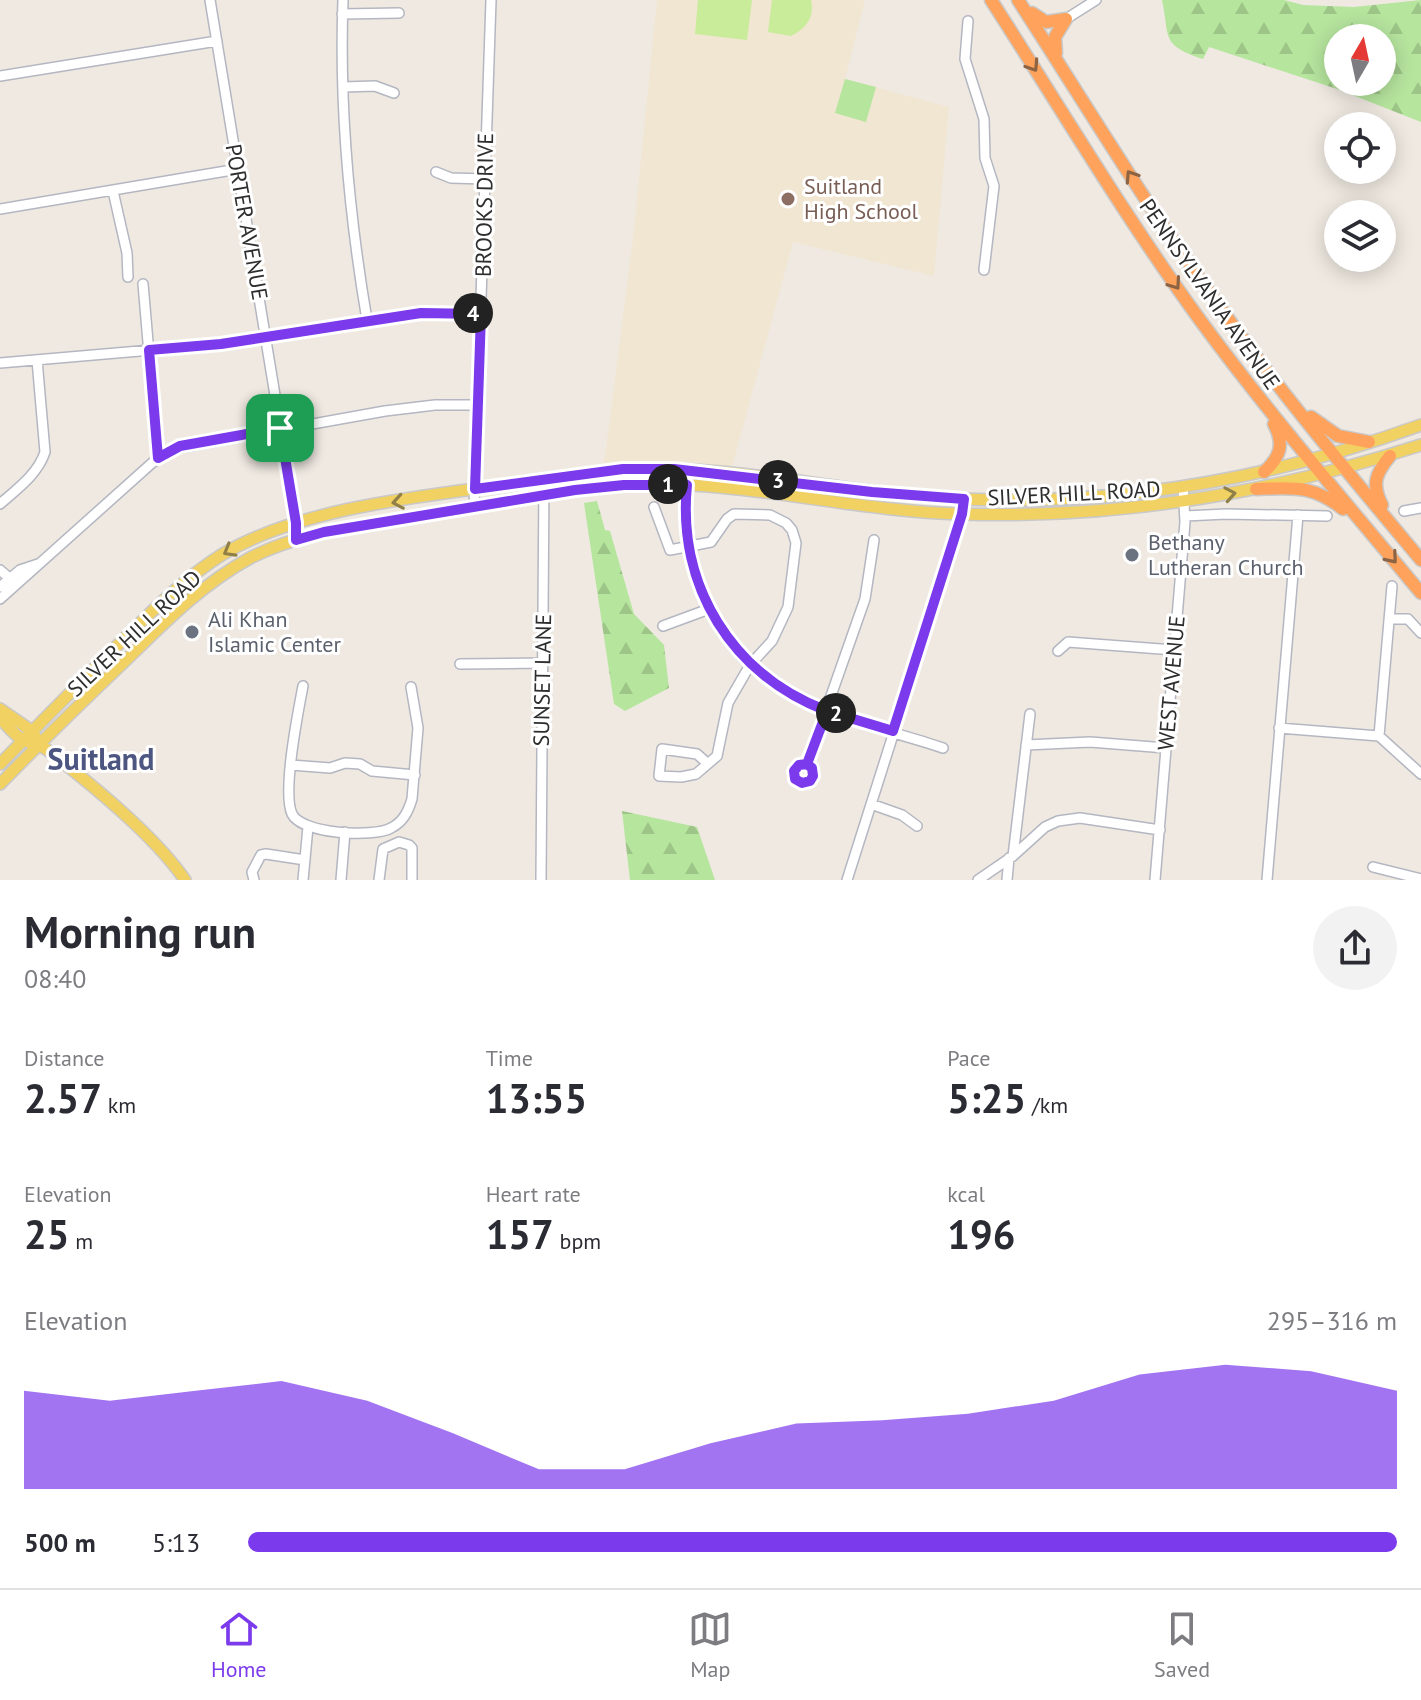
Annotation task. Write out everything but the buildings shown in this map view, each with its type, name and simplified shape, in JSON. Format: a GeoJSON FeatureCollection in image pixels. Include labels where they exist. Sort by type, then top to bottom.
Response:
{"type":"FeatureCollection","features":[{"type":"Feature","properties":{"kind":"highway","name":"PENNSYLVANIA AVENUE"},"geometry":{"type":"LineString","coordinates":[[991,0],[1158,260],[1263,404],[1421,593]]}},
{"type":"Feature","properties":{"kind":"highway","name":"PENNSYLVANIA AVENUE"},"geometry":{"type":"LineString","coordinates":[[1020,2],[1172,240],[1276,383],[1421,560]]}},
{"type":"Feature","properties":{"kind":"highway"},"geometry":{"type":"LineString","coordinates":[[1020,2],[1043,21],[1066,19]]}},
{"type":"Feature","properties":{"kind":"highway"},"geometry":{"type":"LineString","coordinates":[[1057,61],[1054,39],[1066,19]]}},
{"type":"Feature","properties":{"kind":"highway"},"geometry":{"type":"LineString","coordinates":[[1276,383],[1323,428],[1346,439],[1369,442]]}},
{"type":"Feature","properties":{"kind":"highway"},"geometry":{"type":"LineString","coordinates":[[1263,404],[1279,433],[1281,444],[1276,459],[1264,472]]}},
{"type":"Feature","properties":{"kind":"highway"},"geometry":{"type":"LineString","coordinates":[[1390,456],[1376,474],[1374,485],[1395,529]]}},
{"type":"Feature","properties":{"kind":"highway"},"geometry":{"type":"LineString","coordinates":[[1256,489],[1312,490],[1331,499],[1363,523]]}},
{"type":"Feature","properties":{"kind":"main road","name":"SILVER HILL ROAD"},"geometry":{"type":"LineString","coordinates":[[0,764],[193,575],[245,542],[296,523],[475,489],[623,469],[688,470],[872,492],[964,499],[1081,496],[1183,486],[1264,472],[1421,425]]}},
{"type":"Feature","properties":{"kind":"main road","name":"SILVER HILL ROAD"},"geometry":{"type":"LineString","coordinates":[[0,784],[200,590],[255,555],[324,532],[544,495],[624,485],[687,485],[962,514],[1068,512],[1184,501],[1256,489],[1323,474],[1421,445]]}},
{"type":"Feature","properties":{"kind":"main road"},"geometry":{"type":"LineString","coordinates":[[0,709],[28,736]]}},
{"type":"Feature","properties":{"kind":"main road"},"geometry":{"type":"LineString","coordinates":[[0,718],[39,744],[144,834],[185,880]]}},
{"type":"Feature","properties":{"kind":"street","name":"PORTER AVENUE"},"geometry":{"type":"LineString","coordinates":[[210,0],[267,337],[296,523],[296,540]]}},
{"type":"Feature","properties":{"kind":"street"},"geometry":{"type":"LineString","coordinates":[[343,0],[343,87],[349,200],[367,320]]}},
{"type":"Feature","properties":{"kind":"street","name":"BROOKS DRIVE"},"geometry":{"type":"LineString","coordinates":[[474,507],[491,0]]}},
{"type":"Feature","properties":{"kind":"street"},"geometry":{"type":"LineString","coordinates":[[1066,19],[1096,0]]}},
{"type":"Feature","properties":{"kind":"street"},"geometry":{"type":"LineString","coordinates":[[342,14],[399,13]]}},
{"type":"Feature","properties":{"kind":"street"},"geometry":{"type":"LineString","coordinates":[[968,21],[965,59],[984,119],[986,162],[994,186],[984,270]]}},
{"type":"Feature","properties":{"kind":"street"},"geometry":{"type":"LineString","coordinates":[[0,76],[217,41]]}},
{"type":"Feature","properties":{"kind":"street"},"geometry":{"type":"LineString","coordinates":[[343,87],[375,86],[394,93]]}},
{"type":"Feature","properties":{"kind":"street"},"geometry":{"type":"LineString","coordinates":[[0,209],[238,169]]}},
{"type":"Feature","properties":{"kind":"street"},"geometry":{"type":"LineString","coordinates":[[436,172],[451,178],[485,179]]}},
{"type":"Feature","properties":{"kind":"street"},"geometry":{"type":"LineString","coordinates":[[113,191],[127,253],[128,277]]}},
{"type":"Feature","properties":{"kind":"street"},"geometry":{"type":"LineString","coordinates":[[143,284],[158,458]]}},
{"type":"Feature","properties":{"kind":"street"},"geometry":{"type":"LineString","coordinates":[[0,363],[267,337],[428,312],[481,314]]}},
{"type":"Feature","properties":{"kind":"street"},"geometry":{"type":"LineString","coordinates":[[0,504],[42,463],[45,452],[37,360]]}},
{"type":"Feature","properties":{"kind":"street"},"geometry":{"type":"LineString","coordinates":[[0,599],[20,570],[41,562],[158,458],[180,446],[420,406],[479,405]]}},
{"type":"Feature","properties":{"kind":"street"},"geometry":{"type":"LineString","coordinates":[[688,470],[688,546],[697,578],[722,631],[750,665],[785,691],[827,711],[943,748]]}},
{"type":"Feature","properties":{"kind":"street","name":"SUNSET LANE"},"geometry":{"type":"LineString","coordinates":[[541,880],[544,480]]}},
{"type":"Feature","properties":{"kind":"street","name":"WEST AVENUE"},"geometry":{"type":"LineString","coordinates":[[1155,880],[1185,516],[1183,486]]}},
{"type":"Feature","properties":{"kind":"street"},"geometry":{"type":"LineString","coordinates":[[847,880],[962,514],[964,499]]}},
{"type":"Feature","properties":{"kind":"street"},"geometry":{"type":"LineString","coordinates":[[654,507],[670,550],[711,542],[727,519],[739,513],[775,516],[792,530],[796,546],[786,614],[772,641],[750,665],[726,709],[717,756],[690,776],[659,776],[662,749],[697,754],[707,763]]}},
{"type":"Feature","properties":{"kind":"street"},"geometry":{"type":"LineString","coordinates":[[1404,511],[1421,508]]}},
{"type":"Feature","properties":{"kind":"street"},"geometry":{"type":"LineString","coordinates":[[1267,880],[1298,515]]}},
{"type":"Feature","properties":{"kind":"street"},"geometry":{"type":"LineString","coordinates":[[1185,516],[1327,516]]}},
{"type":"Feature","properties":{"kind":"street"},"geometry":{"type":"LineString","coordinates":[[807,764],[865,599],[874,540]]}},
{"type":"Feature","properties":{"kind":"street"},"geometry":{"type":"LineString","coordinates":[[0,570],[13,581]]}},
{"type":"Feature","properties":{"kind":"street"},"geometry":{"type":"LineString","coordinates":[[0,587],[13,581]]}},
{"type":"Feature","properties":{"kind":"street"},"geometry":{"type":"LineString","coordinates":[[1379,736],[1392,586]]}},
{"type":"Feature","properties":{"kind":"street"},"geometry":{"type":"LineString","coordinates":[[663,626],[709,609]]}},
{"type":"Feature","properties":{"kind":"street"},"geometry":{"type":"LineString","coordinates":[[1390,619],[1408,619],[1421,633]]}},
{"type":"Feature","properties":{"kind":"street"},"geometry":{"type":"LineString","coordinates":[[1058,651],[1068,642],[1174,650]]}},
{"type":"Feature","properties":{"kind":"street"},"geometry":{"type":"LineString","coordinates":[[460,664],[542,663]]}},
{"type":"Feature","properties":{"kind":"street"},"geometry":{"type":"LineString","coordinates":[[303,686],[291,765],[292,813],[308,827],[345,832],[387,830],[399,823],[409,809],[418,728],[411,687]]}},
{"type":"Feature","properties":{"kind":"street"},"geometry":{"type":"LineString","coordinates":[[1007,880],[1030,714]]}},
{"type":"Feature","properties":{"kind":"street"},"geometry":{"type":"LineString","coordinates":[[1279,728],[1379,736],[1421,774]]}},
{"type":"Feature","properties":{"kind":"street"},"geometry":{"type":"LineString","coordinates":[[1026,745],[1090,742],[1166,748]]}},
{"type":"Feature","properties":{"kind":"street"},"geometry":{"type":"LineString","coordinates":[[291,765],[330,768],[345,763],[360,764],[372,771],[415,775]]}},
{"type":"Feature","properties":{"kind":"street"},"geometry":{"type":"LineString","coordinates":[[871,804],[902,815],[917,826]]}},
{"type":"Feature","properties":{"kind":"street"},"geometry":{"type":"LineString","coordinates":[[978,880],[1011,857],[1045,827],[1064,820],[1080,818],[1160,830]]}},
{"type":"Feature","properties":{"kind":"street"},"geometry":{"type":"LineString","coordinates":[[303,880],[308,827]]}},
{"type":"Feature","properties":{"kind":"street"},"geometry":{"type":"LineString","coordinates":[[387,830],[392,842]]}},
{"type":"Feature","properties":{"kind":"street"},"geometry":{"type":"LineString","coordinates":[[341,880],[345,832]]}},
{"type":"Feature","properties":{"kind":"street"},"geometry":{"type":"LineString","coordinates":[[379,880],[383,849],[392,842],[403,842],[412,848],[412,880]]}},
{"type":"Feature","properties":{"kind":"street"},"geometry":{"type":"LineString","coordinates":[[254,880],[252,872],[261,855],[305,860]]}},
{"type":"Feature","properties":{"kind":"street"},"geometry":{"type":"LineString","coordinates":[[1373,867],[1421,879]]}},
{"type":"Feature","properties":{"kind":"shaded area","name":"Suitland High School"},"geometry":{"type":"Polygon","coordinates":[[[657,0],[865,0],[845,79],[949,107],[934,276],[793,242],[732,467],[604,464],[633,239],[657,0]]]}},
{"type":"Feature","properties":{"kind":"green space"},"geometry":{"type":"Polygon","coordinates":[[[698,0],[752,0],[747,40],[695,34],[698,0]]]}},
{"type":"Feature","properties":{"kind":"green space"},"geometry":{"type":"Polygon","coordinates":[[[772,0],[811,0],[812,12],[808,22],[791,36],[768,32],[772,0]]]}},
{"type":"Feature","properties":{"kind":"green space"},"geometry":{"type":"Polygon","coordinates":[[[1162,0],[1284,0],[1303,5],[1354,7],[1421,0],[1421,122],[1355,96],[1396,96],[1396,24],[1324,24],[1324,85],[1209,47],[1203,59],[1173,44],[1167,31],[1162,0]]]}},
{"type":"Feature","properties":{"kind":"green space"},"geometry":{"type":"Polygon","coordinates":[[[845,79],[876,87],[866,122],[835,113],[845,79]]]}},
{"type":"Feature","properties":{"kind":"green space"},"geometry":{"type":"Polygon","coordinates":[[[597,501],[605,530],[610,531],[634,614],[664,645],[669,688],[625,711],[614,704],[584,503],[597,501]]]}},
{"type":"Feature","properties":{"kind":"green space"},"geometry":{"type":"Polygon","coordinates":[[[622,811],[697,827],[715,880],[630,880],[622,811]]]}},
{"type":"Feature","properties":{"kind":"place","name":"Suitland High School"},"geometry":{"type":"Point","coordinates":[788,199]}},
{"type":"Feature","properties":{"kind":"place","name":"Bethany Lutheran Church"},"geometry":{"type":"Point","coordinates":[1132,555]}},
{"type":"Feature","properties":{"kind":"place","name":"Ali Khan Islamic Center"},"geometry":{"type":"Point","coordinates":[192,632]}},
{"type":"Feature","properties":{"kind":"district","name":"Suitland"},"geometry":{"type":"Point","coordinates":[101,758]}},
{"type":"Feature","properties":{"kind":"route"},"geometry":{"type":"LineString","coordinates":[[280,428],[180,446],[158,458],[149,350],[221,344],[421,313],[481,314],[475,489],[623,469],[674,469],[872,492],[964,499],[941,585],[893,731],[827,711],[807,764],[812,768],[813,776],[810,781],[802,783],[795,779],[794,771],[799,765],[807,764],[827,711],[785,691],[768,679],[750,665],[722,631],[701,590],[688,546],[687,485],[646,484],[575,490],[324,532],[296,540],[296,523],[280,428]]}}]}
